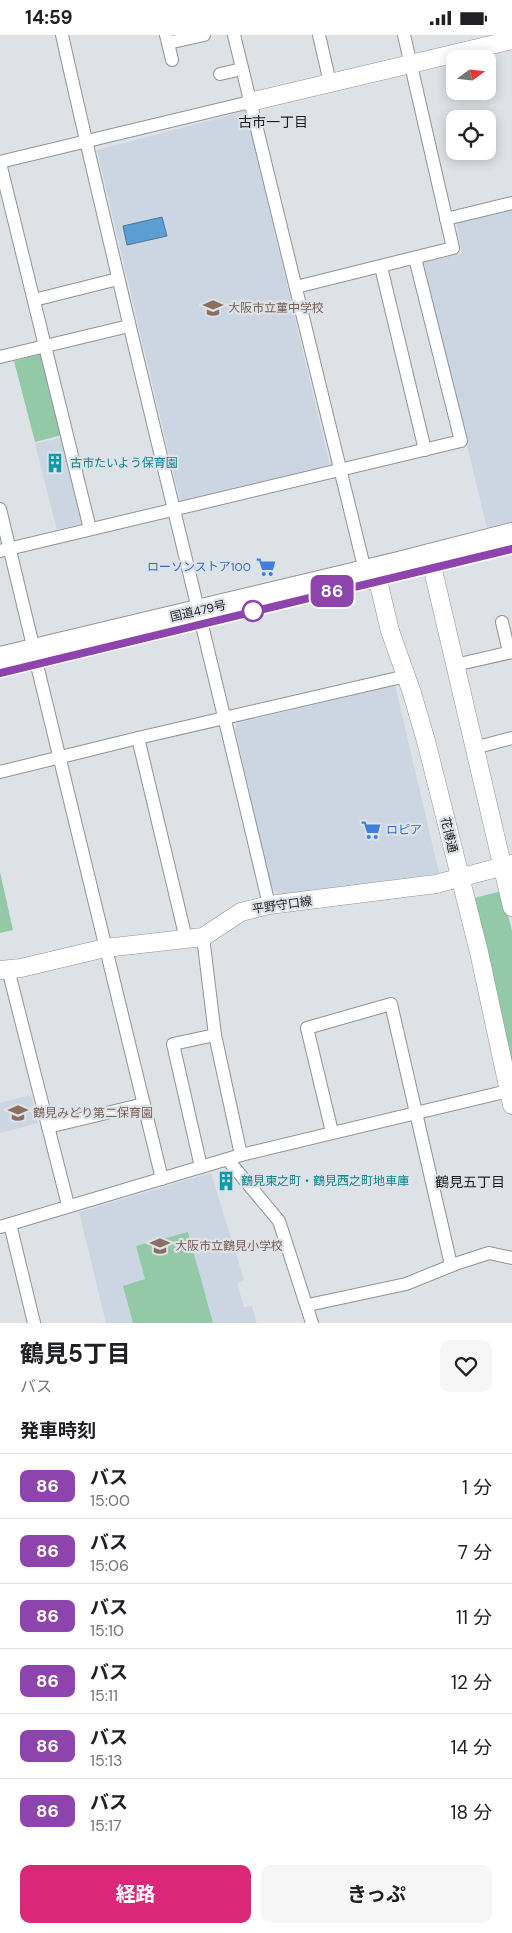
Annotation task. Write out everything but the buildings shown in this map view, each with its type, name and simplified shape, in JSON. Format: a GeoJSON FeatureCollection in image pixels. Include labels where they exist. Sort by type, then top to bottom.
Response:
{"type":"FeatureCollection","features":[{"type":"Feature","properties":{"kind":"highway","name":"国道479号"},"geometry":{"type":"LineString","coordinates":[[0,673],[36,657],[431,561],[512,533]]}},
{"type":"Feature","properties":{"kind":"highway","name":"国道479号"},"geometry":{"type":"LineString","coordinates":[[431,561],[512,549]]}},
{"type":"Feature","properties":{"kind":"highway","name":"国道479号"},"geometry":{"type":"LineString","coordinates":[[0,658],[36,657]]}},
{"type":"Feature","properties":{"kind":"street"},"geometry":{"type":"LineString","coordinates":[[62,35],[129,326],[201,617],[268,905]]}},
{"type":"Feature","properties":{"kind":"street"},"geometry":{"type":"LineString","coordinates":[[172,60],[167,39],[204,35]]}},
{"type":"Feature","properties":{"kind":"street"},"geometry":{"type":"LineString","coordinates":[[234,35],[340,470],[372,576]]}},
{"type":"Feature","properties":{"kind":"street"},"geometry":{"type":"LineString","coordinates":[[319,35],[330,83]]}},
{"type":"Feature","properties":{"kind":"street"},"geometry":{"type":"LineString","coordinates":[[296,287],[453,248],[404,35]]}},
{"type":"Feature","properties":{"kind":"street"},"geometry":{"type":"LineString","coordinates":[[90,529],[0,162],[512,40]]}},
{"type":"Feature","properties":{"kind":"street"},"geometry":{"type":"LineString","coordinates":[[220,74],[242,69]]}},
{"type":"Feature","properties":{"kind":"street"},"geometry":{"type":"LineString","coordinates":[[446,219],[512,203]]}},
{"type":"Feature","properties":{"kind":"street"},"geometry":{"type":"LineString","coordinates":[[5,550],[461,441],[415,258]]}},
{"type":"Feature","properties":{"kind":"street"},"geometry":{"type":"LineString","coordinates":[[381,267],[425,450]]}},
{"type":"Feature","properties":{"kind":"street"},"geometry":{"type":"LineString","coordinates":[[34,300],[118,279]]}},
{"type":"Feature","properties":{"kind":"street"},"geometry":{"type":"LineString","coordinates":[[0,357],[129,326]]}},
{"type":"Feature","properties":{"kind":"street"},"geometry":{"type":"LineString","coordinates":[[0,509],[5,550],[36,657],[162,1179]]}},
{"type":"Feature","properties":{"kind":"street"},"geometry":{"type":"LineString","coordinates":[[431,561],[474,747],[507,865],[512,907]]}},
{"type":"Feature","properties":{"kind":"street","name":"花博通"},"geometry":{"type":"LineString","coordinates":[[372,576],[426,741],[479,952],[511,1096]]}},
{"type":"Feature","properties":{"kind":"street"},"geometry":{"type":"LineString","coordinates":[[454,665],[511,652],[502,622]]}},
{"type":"Feature","properties":{"kind":"street"},"geometry":{"type":"LineString","coordinates":[[0,772],[138,737],[406,676]]}},
{"type":"Feature","properties":{"kind":"street"},"geometry":{"type":"LineString","coordinates":[[138,737],[195,938],[241,1155]]}},
{"type":"Feature","properties":{"kind":"street"},"geometry":{"type":"LineString","coordinates":[[474,747],[512,738]]}},
{"type":"Feature","properties":{"kind":"street","name":"平野守口線"},"geometry":{"type":"LineString","coordinates":[[4,970],[105,948],[195,938],[241,911],[268,905],[436,884],[507,865]]}},
{"type":"Feature","properties":{"kind":"street"},"geometry":{"type":"LineString","coordinates":[[4,970],[68,1205]]}},
{"type":"Feature","properties":{"kind":"street"},"geometry":{"type":"LineString","coordinates":[[332,1132],[307,1028],[391,1004],[451,1265]]}},
{"type":"Feature","properties":{"kind":"street"},"geometry":{"type":"LineString","coordinates":[[201,1167],[173,1044],[215,1035]]}},
{"type":"Feature","properties":{"kind":"street"},"geometry":{"type":"LineString","coordinates":[[34,1323],[5,1226],[68,1205],[241,1155],[417,1112],[511,1096]]}},
{"type":"Feature","properties":{"kind":"street"},"geometry":{"type":"LineString","coordinates":[[48,1127],[144,1104]]}},
{"type":"Feature","properties":{"kind":"street"},"geometry":{"type":"LineString","coordinates":[[228,1160],[279,1221],[308,1305],[312,1323]]}},
{"type":"Feature","properties":{"kind":"street"},"geometry":{"type":"LineString","coordinates":[[308,1305],[406,1284],[451,1265],[489,1253],[512,1258]]}},
{"type":"Feature","properties":{"kind":"shaded area","name":"大阪市立菫中学校"},"geometry":{"type":"Polygon","coordinates":[[[246,111],[330,466],[180,501],[97,150],[246,111]]]}},
{"type":"Feature","properties":{"kind":"shaded area"},"geometry":{"type":"Polygon","coordinates":[[[512,209],[512,523],[487,528],[423,263],[462,253],[456,222],[512,209]]]}},
{"type":"Feature","properties":{"kind":"shaded area"},"geometry":{"type":"Polygon","coordinates":[[[63,437],[84,520],[80,524],[57,530],[35,444],[63,437]]]}},
{"type":"Feature","properties":{"kind":"shaded area"},"geometry":{"type":"Polygon","coordinates":[[[395,685],[439,873],[282,896],[272,889],[235,729],[238,723],[395,685]]]}},
{"type":"Feature","properties":{"kind":"shaded area","name":"鶴見みどり第二保育園"},"geometry":{"type":"Polygon","coordinates":[[[31,1095],[38,1123],[0,1133],[0,1103],[31,1095]]]}},
{"type":"Feature","properties":{"kind":"shaded area","name":"大阪市立鶴見小学校"},"geometry":{"type":"Polygon","coordinates":[[[211,1173],[244,1280],[237,1283],[244,1307],[252,1306],[257,1323],[106,1323],[79,1212],[211,1173]]]}},
{"type":"Feature","properties":{"kind":"green space"},"geometry":{"type":"Polygon","coordinates":[[[41,354],[62,435],[35,442],[14,361],[41,354]]]}},
{"type":"Feature","properties":{"kind":"green space"},"geometry":{"type":"Polygon","coordinates":[[[0,872],[13,930],[0,933],[0,872]]]}},
{"type":"Feature","properties":{"kind":"green space"},"geometry":{"type":"Polygon","coordinates":[[[502,891],[512,931],[512,1067],[474,898],[502,891]]]}},
{"type":"Feature","properties":{"kind":"green space"},"geometry":{"type":"Polygon","coordinates":[[[188,1232],[213,1323],[133,1323],[123,1286],[145,1279],[136,1246],[188,1232]]]}},
{"type":"Feature","properties":{"kind":"water"},"geometry":{"type":"Polygon","coordinates":[[[162,217],[167,236],[127,245],[123,226],[162,217]]]}},
{"type":"Feature","properties":{"kind":"bus line","name":"86"},"geometry":{"type":"LineString","coordinates":[[0,673],[314,595],[512,549]]}},
{"type":"Feature","properties":{"kind":"place","name":"大阪市立菫中学校"},"geometry":{"type":"Point","coordinates":[213,308]}},
{"type":"Feature","properties":{"kind":"place","name":"古市たいよう保育園"},"geometry":{"type":"Point","coordinates":[55,463]}},
{"type":"Feature","properties":{"kind":"place","name":"ローソンストア100"},"geometry":{"type":"Point","coordinates":[266,567]}},
{"type":"Feature","properties":{"kind":"place","name":"ロピア"},"geometry":{"type":"Point","coordinates":[371,830]}},
{"type":"Feature","properties":{"kind":"place","name":"鶴見みどり第二保育園"},"geometry":{"type":"Point","coordinates":[18,1113]}},
{"type":"Feature","properties":{"kind":"place","name":"鶴見東之町・鶴見西之町地車庫"},"geometry":{"type":"Point","coordinates":[226,1181]}},
{"type":"Feature","properties":{"kind":"place","name":"大阪市立鶴見小学校"},"geometry":{"type":"Point","coordinates":[160,1246]}},
{"type":"Feature","properties":{"kind":"district","name":"古市一丁目"},"geometry":{"type":"Point","coordinates":[273,122]}},
{"type":"Feature","properties":{"kind":"district","name":"鶴見五丁目"},"geometry":{"type":"Point","coordinates":[470,1182]}}]}
